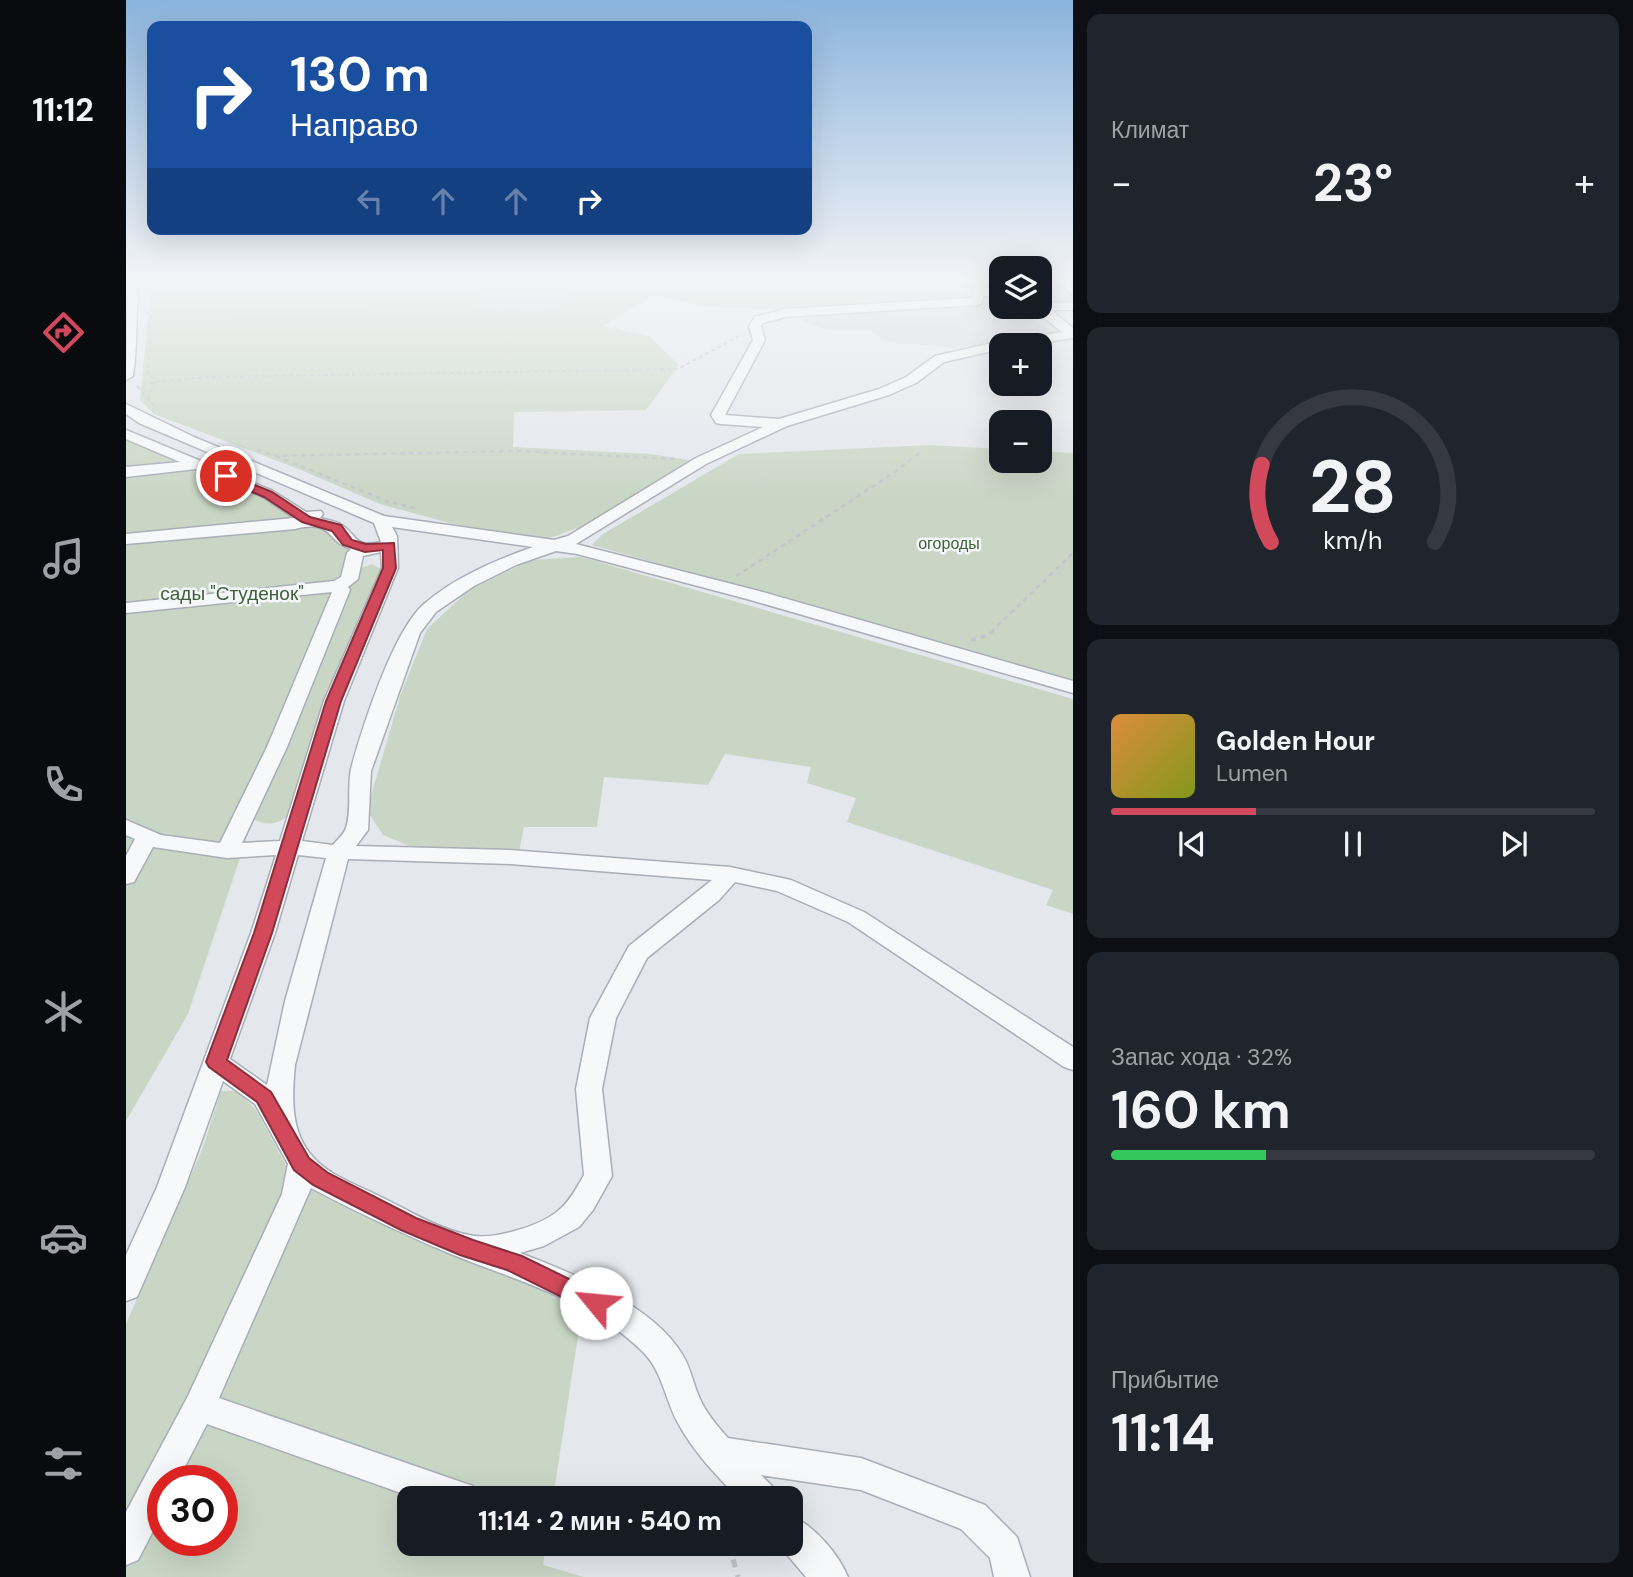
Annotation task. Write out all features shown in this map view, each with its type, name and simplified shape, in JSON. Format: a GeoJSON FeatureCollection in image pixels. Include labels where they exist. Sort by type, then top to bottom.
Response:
{"type":"FeatureCollection","features":[{"type":"Feature","properties":{"kind":"street"},"geometry":{"type":"LineString","coordinates":[[126,376],[130,352]]}},
{"type":"Feature","properties":{"kind":"street"},"geometry":{"type":"LineString","coordinates":[[753,352],[719,415],[721,421],[782,424]]}},
{"type":"Feature","properties":{"kind":"street"},"geometry":{"type":"LineString","coordinates":[[283,1128],[279,1093],[282,1065],[297,1001],[340,852],[357,830],[361,771],[411,632],[430,608],[468,582],[553,544],[574,538],[701,461],[782,424],[884,392],[911,380],[940,359],[973,352]]}},
{"type":"Feature","properties":{"kind":"street"},"geometry":{"type":"LineString","coordinates":[[126,408],[144,420],[380,520],[553,544],[677,574],[1073,687]]}},
{"type":"Feature","properties":{"kind":"street"},"geometry":{"type":"LineString","coordinates":[[126,434],[268,494],[306,519],[336,528],[348,543],[365,548]]}},
{"type":"Feature","properties":{"kind":"street"},"geometry":{"type":"LineString","coordinates":[[126,472],[199,465],[209,463],[223,454]]}},
{"type":"Feature","properties":{"kind":"street"},"geometry":{"type":"LineString","coordinates":[[126,539],[295,524],[338,500]]}},
{"type":"Feature","properties":{"kind":"street"},"geometry":{"type":"LineString","coordinates":[[126,1288],[171,1187],[263,933],[334,701],[390,568],[389,536],[380,520]]}},
{"type":"Feature","properties":{"kind":"street"},"geometry":{"type":"LineString","coordinates":[[126,608],[339,586],[349,579],[355,553],[365,548],[389,545]]}},
{"type":"Feature","properties":{"kind":"street"},"geometry":{"type":"LineString","coordinates":[[227,851],[277,747],[341,590],[339,586]]}},
{"type":"Feature","properties":{"kind":"street"},"geometry":{"type":"LineString","coordinates":[[126,827],[147,837],[178,846],[227,851],[289,847],[340,852],[510,857],[730,874],[783,886],[856,917],[1073,1060]]}},
{"type":"Feature","properties":{"kind":"street"},"geometry":{"type":"LineString","coordinates":[[126,877],[147,837]]}},
{"type":"Feature","properties":{"kind":"street"},"geometry":{"type":"LineString","coordinates":[[468,1248],[493,1248],[534,1237],[569,1219],[583,1202],[598,1176],[590,1089],[593,1058],[603,1018],[638,952],[711,895],[730,874]]}},
{"type":"Feature","properties":{"kind":"street"},"geometry":{"type":"LineString","coordinates":[[216,1062],[264,1097],[302,1164],[320,1179],[408,1224],[468,1248],[514,1262],[556,1281],[616,1313],[645,1333],[670,1361],[688,1411],[750,1486]]}},
{"type":"Feature","properties":{"kind":"street"},"geometry":{"type":"LineString","coordinates":[[126,1548],[199,1406],[296,1194],[302,1164]]}},
{"type":"Feature","properties":{"kind":"street"},"geometry":{"type":"LineString","coordinates":[[199,1406],[427,1486]]}},
{"type":"Feature","properties":{"kind":"street"},"geometry":{"type":"LineString","coordinates":[[722,1453],[861,1474],[973,1517],[1005,1549],[1012,1577]]}},
{"type":"Feature","properties":{"kind":"street"},"geometry":{"type":"LineString","coordinates":[[803,1547],[830,1577]]}},
{"type":"Feature","properties":{"kind":"path"},"geometry":{"type":"LineString","coordinates":[[149,352],[148,373],[155,382]]}},
{"type":"Feature","properties":{"kind":"path"},"geometry":{"type":"LineString","coordinates":[[126,388],[208,377],[678,369],[692,365],[708,352]]}},
{"type":"Feature","properties":{"kind":"path"},"geometry":{"type":"LineString","coordinates":[[148,398],[155,382]]}},
{"type":"Feature","properties":{"kind":"path"},"geometry":{"type":"LineString","coordinates":[[138,387],[160,414]]}},
{"type":"Feature","properties":{"kind":"path"},"geometry":{"type":"LineString","coordinates":[[255,450],[387,500],[422,510]]}},
{"type":"Feature","properties":{"kind":"path"},"geometry":{"type":"LineString","coordinates":[[746,582],[733,578],[892,474],[923,450]]}},
{"type":"Feature","properties":{"kind":"path"},"geometry":{"type":"LineString","coordinates":[[276,456],[517,452],[701,461]]}},
{"type":"Feature","properties":{"kind":"path"},"geometry":{"type":"LineString","coordinates":[[964,642],[988,635],[1073,553]]}},
{"type":"Feature","properties":{"kind":"path"},"geometry":{"type":"LineString","coordinates":[[732,1556],[738,1577]]}},
{"type":"Feature","properties":{"kind":"green space"},"geometry":{"type":"Polygon","coordinates":[[[145,352],[665,352],[679,365],[646,410],[514,412],[513,447],[651,454],[694,461],[593,522],[548,539],[453,524],[380,504],[301,470],[154,414],[140,400],[145,352]]]}},
{"type":"Feature","properties":{"kind":"green space","name":"сады \"Студенок\""},"geometry":{"type":"Polygon","coordinates":[[[126,430],[273,493],[353,538],[359,569],[372,564],[381,569],[355,630],[288,816],[271,824],[253,819],[188,1014],[126,1121],[126,430]]]}},
{"type":"Feature","properties":{"kind":"green space","name":"огороды"},"geometry":{"type":"Polygon","coordinates":[[[930,445],[989,448],[989,473],[1052,473],[1052,452],[1073,453],[1073,680],[592,545],[603,534],[739,454],[930,445]]]}},
{"type":"Feature","properties":{"kind":"green space"},"geometry":{"type":"Polygon","coordinates":[[[581,557],[1073,699],[1073,914],[1046,905],[1053,890],[847,822],[856,798],[807,783],[811,767],[725,754],[708,785],[604,777],[597,827],[524,827],[519,852],[412,847],[383,835],[367,810],[400,696],[427,629],[469,590],[531,560],[581,557]]]}},
{"type":"Feature","properties":{"kind":"green space"},"geometry":{"type":"Polygon","coordinates":[[[221,1091],[238,1091],[256,1110],[287,1167],[378,1222],[528,1283],[582,1310],[555,1486],[397,1486],[397,1556],[544,1556],[543,1565],[584,1577],[126,1577],[126,1324],[202,1150],[221,1091]]]}},
{"type":"Feature","properties":{"kind":"route"},"geometry":{"type":"LineString","coordinates":[[226,476],[268,494],[306,519],[336,528],[348,543],[365,548],[389,545],[390,568],[334,701],[263,933],[216,1062],[264,1097],[302,1164],[320,1179],[408,1224],[468,1248],[514,1262],[596,1303]]}}]}
